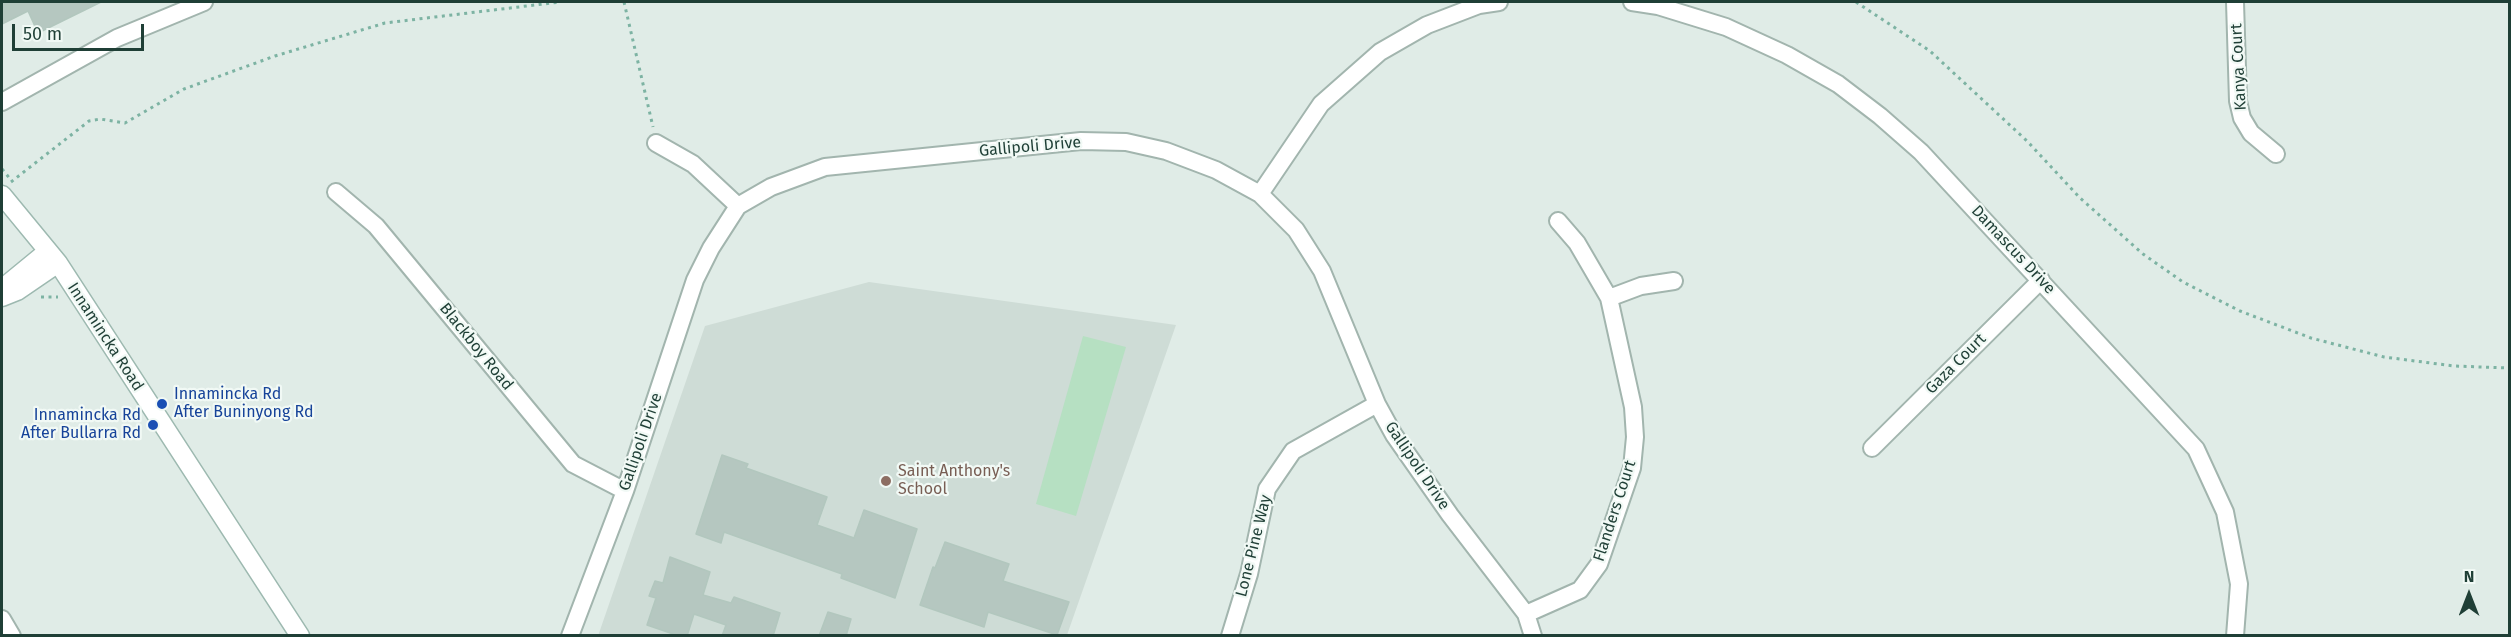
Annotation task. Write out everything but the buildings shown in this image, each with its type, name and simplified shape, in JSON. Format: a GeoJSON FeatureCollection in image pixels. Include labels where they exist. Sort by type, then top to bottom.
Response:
{"type":"FeatureCollection","features":[{"type":"Feature","properties":{"kind":"main road","name":"Innamincka Road"},"geometry":{"type":"LineString","coordinates":[[4,190],[53,257],[300,636]]}},
{"type":"Feature","properties":{"kind":"main road"},"geometry":{"type":"LineString","coordinates":[[2,296],[17,291],[53,257]]}},
{"type":"Feature","properties":{"kind":"street"},"geometry":{"type":"LineString","coordinates":[[4,103],[117,38],[204,2]]}},
{"type":"Feature","properties":{"kind":"street"},"geometry":{"type":"LineString","coordinates":[[1260,194],[1321,104],[1380,52],[1427,25],[1479,5],[1499,2]]}},
{"type":"Feature","properties":{"kind":"street","name":"Damascus Drive"},"geometry":{"type":"LineString","coordinates":[[1632,2],[1658,6],[1726,27],[1787,55],[1838,84],[1880,116],[1921,152],[2196,449],[2225,512],[2239,584],[2235,636]]}},
{"type":"Feature","properties":{"kind":"street","name":"Kanya Court"},"geometry":{"type":"LineString","coordinates":[[2235,2],[2238,101],[2242,118],[2251,134],[2276,154]]}},
{"type":"Feature","properties":{"kind":"street","name":"Gallipoli Drive"},"geometry":{"type":"LineString","coordinates":[[570,636],[625,491],[695,280],[711,248],[738,206],[771,186],[825,167],[1081,141],[1126,142],[1166,151],[1216,170],[1260,194],[1296,230],[1322,271],[1377,404],[1394,435],[1526,614],[1533,636]]}},
{"type":"Feature","properties":{"kind":"street"},"geometry":{"type":"LineString","coordinates":[[656,143],[693,164],[738,206]]}},
{"type":"Feature","properties":{"kind":"street","name":"Blackboy Road"},"geometry":{"type":"LineString","coordinates":[[336,192],[376,226],[573,464],[625,491]]}},
{"type":"Feature","properties":{"kind":"street","name":"Flanders Court"},"geometry":{"type":"LineString","coordinates":[[1526,614],[1580,590],[1599,564],[1632,468],[1635,437],[1633,407],[1609,298],[1577,243],[1558,221]]}},
{"type":"Feature","properties":{"kind":"street","name":"Gaza Court"},"geometry":{"type":"LineString","coordinates":[[1872,448],[2041,280]]}},
{"type":"Feature","properties":{"kind":"street"},"geometry":{"type":"LineString","coordinates":[[1609,298],[1641,286],[1674,281]]}},
{"type":"Feature","properties":{"kind":"street","name":"Lone Pine Way"},"geometry":{"type":"LineString","coordinates":[[1230,636],[1249,574],[1267,489],[1293,451],[1377,404]]}},
{"type":"Feature","properties":{"kind":"street"},"geometry":{"type":"LineString","coordinates":[[2,620],[12,636]]}},
{"type":"Feature","properties":{"kind":"path"},"geometry":{"type":"LineString","coordinates":[[4,190],[89,121],[99,119],[125,123],[184,89],[275,56],[385,23],[560,2]]}},
{"type":"Feature","properties":{"kind":"path"},"geometry":{"type":"LineString","coordinates":[[624,2],[656,143]]}},
{"type":"Feature","properties":{"kind":"path"},"geometry":{"type":"LineString","coordinates":[[1856,2],[1929,51],[2027,141],[2080,198],[2143,254],[2183,282],[2240,310],[2311,338],[2384,357],[2454,366],[2510,368]]}},
{"type":"Feature","properties":{"kind":"shaded area","name":"Saint Anthony's School"},"geometry":{"type":"Polygon","coordinates":[[[869,282],[1176,325],[1067,635],[598,636],[705,326],[869,282]]]}},
{"type":"Feature","properties":{"kind":"green space"},"geometry":{"type":"Polygon","coordinates":[[[1083,336],[1126,347],[1076,516],[1036,504],[1083,336]]]}},
{"type":"Feature","properties":{"kind":"place","name":"Innamincka Rd After Buninyong Rd"},"geometry":{"type":"Point","coordinates":[162,404]}},
{"type":"Feature","properties":{"kind":"place","name":"Innamincka Rd After Bullarra Rd"},"geometry":{"type":"Point","coordinates":[153,425]}},
{"type":"Feature","properties":{"kind":"place","name":"Saint Anthony's School"},"geometry":{"type":"Point","coordinates":[886,481]}}]}
